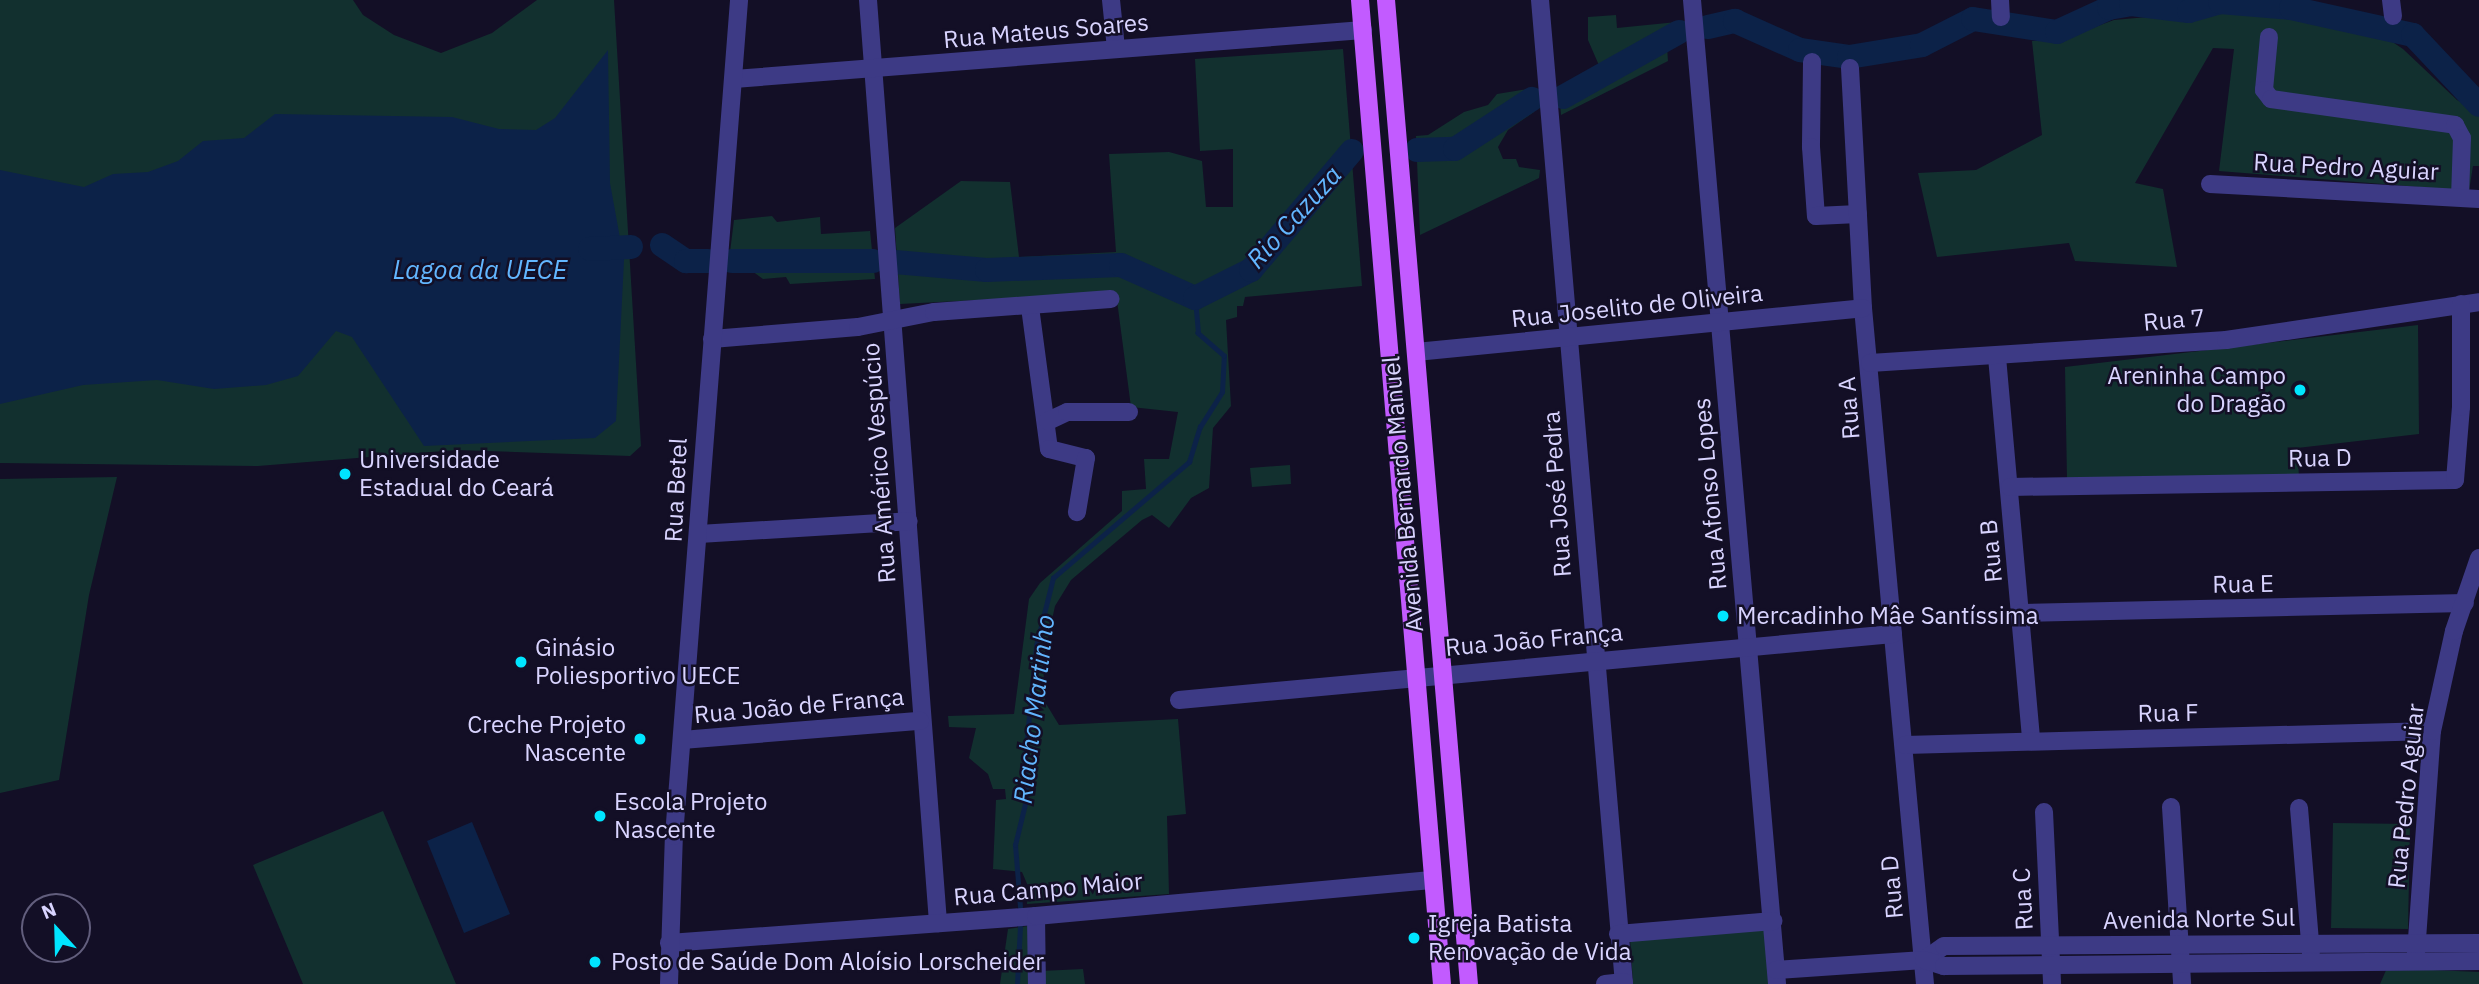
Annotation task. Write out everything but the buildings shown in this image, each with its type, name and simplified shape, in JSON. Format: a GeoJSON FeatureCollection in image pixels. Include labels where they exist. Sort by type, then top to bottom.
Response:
{"type":"FeatureCollection","features":[{"type":"Feature","properties":{"kind":"main road","name":"Avenida Bernardo Manuel"},"geometry":{"type":"LineString","coordinates":[[1360,0],[1441,984]]}},
{"type":"Feature","properties":{"kind":"main road","name":"Avenida Bernardo Manuel"},"geometry":{"type":"LineString","coordinates":[[1386,0],[1469,984]]}},
{"type":"Feature","properties":{"kind":"main road"},"geometry":{"type":"LineString","coordinates":[[1405,558],[1433,555]]}},
{"type":"Feature","properties":{"kind":"street","name":"Rua Betel"},"geometry":{"type":"LineString","coordinates":[[668,984],[682,740],[739,0]]}},
{"type":"Feature","properties":{"kind":"street","name":"Rua Américo Vespúcio"},"geometry":{"type":"LineString","coordinates":[[869,0],[909,522],[920,721],[937,923]]}},
{"type":"Feature","properties":{"kind":"street"},"geometry":{"type":"LineString","coordinates":[[1111,0],[1116,48]]}},
{"type":"Feature","properties":{"kind":"street","name":"Rua José Pedra"},"geometry":{"type":"LineString","coordinates":[[1540,0],[1571,338],[1595,660],[1624,983]]}},
{"type":"Feature","properties":{"kind":"street","name":"Rua Afonso Lopes"},"geometry":{"type":"LineString","coordinates":[[1692,0],[1776,977]]}},
{"type":"Feature","properties":{"kind":"street","name":"Rua Mateus Soares"},"geometry":{"type":"LineString","coordinates":[[734,79],[874,71],[1116,48],[1363,30]]}},
{"type":"Feature","properties":{"kind":"street"},"geometry":{"type":"LineString","coordinates":[[2269,37],[2264,90],[2270,99],[2455,125],[2462,138],[2460,197]]}},
{"type":"Feature","properties":{"kind":"street"},"geometry":{"type":"LineString","coordinates":[[1812,62],[1811,147],[1816,216],[1858,214]]}},
{"type":"Feature","properties":{"kind":"street","name":"Rua A"},"geometry":{"type":"LineString","coordinates":[[1850,68],[1863,308],[1905,745]]}},
{"type":"Feature","properties":{"kind":"street","name":"Rua Pedro Aguiar"},"geometry":{"type":"LineString","coordinates":[[2210,184],[2479,199]]}},
{"type":"Feature","properties":{"kind":"street"},"geometry":{"type":"LineString","coordinates":[[712,339],[892,320],[934,312],[1111,299]]}},
{"type":"Feature","properties":{"kind":"street","name":"Rua 7"},"geometry":{"type":"LineString","coordinates":[[1870,362],[1997,357],[2226,340],[2470,303]]}},
{"type":"Feature","properties":{"kind":"street","name":"Rua D"},"geometry":{"type":"LineString","coordinates":[[2010,487],[2455,480],[2470,303]]}},
{"type":"Feature","properties":{"kind":"street"},"geometry":{"type":"LineString","coordinates":[[1030,307],[1051,451],[1086,458],[1077,512]]}},
{"type":"Feature","properties":{"kind":"street","name":"Rua Joselito de Oliveira"},"geometry":{"type":"LineString","coordinates":[[1416,352],[1863,308]]}},
{"type":"Feature","properties":{"kind":"street","name":"Rua B"},"geometry":{"type":"LineString","coordinates":[[1997,357],[2031,741]]}},
{"type":"Feature","properties":{"kind":"street"},"geometry":{"type":"LineString","coordinates":[[1048,421],[1067,412],[1129,412]]}},
{"type":"Feature","properties":{"kind":"street"},"geometry":{"type":"LineString","coordinates":[[699,534],[909,522]]}},
{"type":"Feature","properties":{"kind":"street","name":"Rua Pedro Aguiar"},"geometry":{"type":"LineString","coordinates":[[2416,961],[2432,731],[2479,558]]}},
{"type":"Feature","properties":{"kind":"street","name":"Rua E"},"geometry":{"type":"LineString","coordinates":[[2021,613],[2465,603]]}},
{"type":"Feature","properties":{"kind":"street","name":"Rua João França"},"geometry":{"type":"LineString","coordinates":[[1179,699],[1443,672],[1893,634]]}},
{"type":"Feature","properties":{"kind":"street","name":"Rua João de França"},"geometry":{"type":"LineString","coordinates":[[682,740],[920,721]]}},
{"type":"Feature","properties":{"kind":"street","name":"Rua F"},"geometry":{"type":"LineString","coordinates":[[1905,745],[2432,731]]}},
{"type":"Feature","properties":{"kind":"street","name":"Rua D"},"geometry":{"type":"LineString","coordinates":[[1905,745],[1925,984]]}},
{"type":"Feature","properties":{"kind":"street"},"geometry":{"type":"LineString","coordinates":[[2171,807],[2182,984]]}},
{"type":"Feature","properties":{"kind":"street"},"geometry":{"type":"LineString","coordinates":[[2299,808],[2311,964]]}},
{"type":"Feature","properties":{"kind":"street","name":"Rua C"},"geometry":{"type":"LineString","coordinates":[[2044,812],[2052,984]]}},
{"type":"Feature","properties":{"kind":"street","name":"Rua Campo Maior"},"geometry":{"type":"LineString","coordinates":[[669,943],[1036,916],[1431,880]]}},
{"type":"Feature","properties":{"kind":"street"},"geometry":{"type":"LineString","coordinates":[[1036,916],[1037,984]]}},
{"type":"Feature","properties":{"kind":"street"},"geometry":{"type":"LineString","coordinates":[[1618,934],[1773,921]]}},
{"type":"Feature","properties":{"kind":"street","name":"Avenida Norte Sul"},"geometry":{"type":"LineString","coordinates":[[1924,960],[1944,946],[2479,943]]}},
{"type":"Feature","properties":{"kind":"street","name":"Avenida Norte Sul"},"geometry":{"type":"LineString","coordinates":[[1776,977],[1924,960],[1944,966],[2479,961]]}},
{"type":"Feature","properties":{"kind":"street"},"geometry":{"type":"LineString","coordinates":[[1605,984],[1624,983]]}},
{"type":"Feature","properties":{"kind":"green space"},"geometry":{"type":"Polygon","coordinates":[[[0,0],[353,0],[363,15],[394,35],[441,53],[492,33],[537,0],[614,0],[641,446],[630,456],[456,450],[258,466],[0,463],[0,0]]]}},
{"type":"Feature","properties":{"kind":"green space"},"geometry":{"type":"Polygon","coordinates":[[[2203,12],[2308,19],[2382,35],[2403,49],[2457,100],[2479,111],[2479,166],[2473,166],[2469,191],[2219,171],[2234,49],[2213,48],[2135,183],[2163,189],[2177,267],[2075,261],[2069,243],[1937,257],[1918,173],[1976,170],[2042,135],[2032,41],[2057,41],[2114,20],[2203,12]]]}},
{"type":"Feature","properties":{"kind":"green space"},"geometry":{"type":"Polygon","coordinates":[[[1616,15],[1617,28],[1677,22],[1679,43],[1667,47],[1668,61],[1561,115],[1559,92],[1601,70],[1588,40],[1588,17],[1616,15]]]}},
{"type":"Feature","properties":{"kind":"green space"},"geometry":{"type":"Polygon","coordinates":[[[1343,49],[1362,286],[1245,297],[1243,306],[1237,306],[1237,317],[1226,320],[1231,406],[1213,428],[1209,488],[1191,498],[1169,528],[1152,515],[1142,520],[1071,580],[1055,606],[1043,661],[1045,702],[1059,725],[1178,719],[1186,814],[1167,816],[1169,894],[1027,904],[1028,886],[1022,872],[993,869],[996,800],[1006,799],[1005,789],[993,789],[988,774],[969,758],[976,728],[949,727],[948,716],[1014,714],[1029,599],[1040,583],[1122,511],[1122,491],[1146,489],[1144,459],[1169,459],[1178,412],[1131,407],[1116,293],[900,304],[895,228],[961,181],[1010,182],[1019,257],[1116,252],[1109,154],[1169,152],[1202,161],[1206,207],[1233,207],[1233,149],[1200,151],[1195,59],[1343,49]]]}},
{"type":"Feature","properties":{"kind":"green space"},"geometry":{"type":"Polygon","coordinates":[[[1533,88],[1534,112],[1508,130],[1498,147],[1503,159],[1516,159],[1519,167],[1540,170],[1539,178],[1420,235],[1416,136],[1428,135],[1464,112],[1488,105],[1497,94],[1533,88]]]}},
{"type":"Feature","properties":{"kind":"green space"},"geometry":{"type":"Polygon","coordinates":[[[772,216],[777,222],[820,217],[821,234],[870,231],[875,279],[790,284],[786,277],[763,279],[752,271],[728,268],[734,220],[772,216]]]}},
{"type":"Feature","properties":{"kind":"green space"},"geometry":{"type":"Polygon","coordinates":[[[2418,325],[2419,434],[2297,448],[2299,476],[2067,479],[2065,367],[2418,325]]]}},
{"type":"Feature","properties":{"kind":"green space"},"geometry":{"type":"Polygon","coordinates":[[[1290,465],[1291,484],[1252,487],[1250,468],[1290,465]]]}},
{"type":"Feature","properties":{"kind":"green space"},"geometry":{"type":"Polygon","coordinates":[[[117,477],[89,595],[59,780],[0,793],[0,479],[117,477]]]}},
{"type":"Feature","properties":{"kind":"green space"},"geometry":{"type":"Polygon","coordinates":[[[383,811],[456,984],[303,984],[253,865],[383,811]]]}},
{"type":"Feature","properties":{"kind":"green space"},"geometry":{"type":"Polygon","coordinates":[[[2333,823],[2410,824],[2408,929],[2331,928],[2333,823]]]}},
{"type":"Feature","properties":{"kind":"green space"},"geometry":{"type":"Polygon","coordinates":[[[1028,926],[1031,984],[1000,984],[1008,929],[1028,926]]]}},
{"type":"Feature","properties":{"kind":"green space"},"geometry":{"type":"Polygon","coordinates":[[[1765,926],[1769,984],[1633,984],[1630,937],[1765,926]]]}},
{"type":"Feature","properties":{"kind":"green space"},"geometry":{"type":"Polygon","coordinates":[[[2387,968],[2479,972],[2479,984],[2380,984],[2387,968]]]}},
{"type":"Feature","properties":{"kind":"green space"},"geometry":{"type":"Polygon","coordinates":[[[1083,969],[1085,984],[1041,984],[1041,971],[1083,969]]]}},
{"type":"Feature","properties":{"kind":"water","name":"Lagoa da UECE"},"geometry":{"type":"Polygon","coordinates":[[[608,50],[610,183],[624,260],[616,421],[595,438],[424,446],[352,337],[336,331],[298,376],[266,385],[214,389],[157,380],[83,385],[0,404],[0,170],[84,187],[113,174],[148,172],[178,161],[203,141],[244,138],[275,114],[452,117],[499,129],[536,130],[555,118],[608,50]]]}},
{"type":"Feature","properties":{"kind":"water"},"geometry":{"type":"Polygon","coordinates":[[[472,822],[510,914],[464,933],[427,841],[472,822]]]}},
{"type":"Feature","properties":{"kind":"waterway","name":"Rio Cazuza"},"geometry":{"type":"LineString","coordinates":[[1708,27],[1735,21],[1800,50],[1849,57],[1922,45],[1973,19],[2057,32],[2109,8],[2131,4],[2189,11],[2220,2],[2291,8],[2413,35],[2479,105]]}},
{"type":"Feature","properties":{"kind":"waterway","name":"Rio Cazuza"},"geometry":{"type":"LineString","coordinates":[[1563,97],[1679,32]]}},
{"type":"Feature","properties":{"kind":"waterway","name":"Rio Cazuza"},"geometry":{"type":"LineString","coordinates":[[1417,150],[1455,149],[1532,99]]}},
{"type":"Feature","properties":{"kind":"waterway"},"geometry":{"type":"LineString","coordinates":[[895,262],[987,270],[1121,265],[1195,298],[1251,270],[1352,151]]}},
{"type":"Feature","properties":{"kind":"waterway"},"geometry":{"type":"LineString","coordinates":[[662,245],[686,261],[708,261]]}},
{"type":"Feature","properties":{"kind":"waterway"},"geometry":{"type":"LineString","coordinates":[[590,249],[631,247]]}},
{"type":"Feature","properties":{"kind":"waterway"},"geometry":{"type":"LineString","coordinates":[[732,261],[873,261]]}},
{"type":"Feature","properties":{"kind":"waterway","name":"Riacho Martinho"},"geometry":{"type":"LineString","coordinates":[[1020,907],[1015,845],[1026,800],[1025,757],[1036,646],[1053,578],[1189,462],[1200,427],[1222,392],[1224,356],[1198,333],[1195,298]]}},
{"type":"Feature","properties":{"kind":"waterway","name":"Riacho Martinho"},"geometry":{"type":"LineString","coordinates":[[1017,984],[1020,927]]}},
{"type":"Feature","properties":{"kind":"place","name":"Areninha Campo do Dragão"},"geometry":{"type":"Point","coordinates":[2300,390]}},
{"type":"Feature","properties":{"kind":"place","name":"Universidade Estadual do Ceará"},"geometry":{"type":"Point","coordinates":[345,474]}},
{"type":"Feature","properties":{"kind":"place","name":"Mercadinho Mâe Santíssima"},"geometry":{"type":"Point","coordinates":[1723,616]}},
{"type":"Feature","properties":{"kind":"place","name":"Ginásio Poliesportivo UECE"},"geometry":{"type":"Point","coordinates":[521,662]}},
{"type":"Feature","properties":{"kind":"place","name":"Creche Projeto Nascente"},"geometry":{"type":"Point","coordinates":[640,739]}},
{"type":"Feature","properties":{"kind":"place","name":"Escola Projeto Nascente"},"geometry":{"type":"Point","coordinates":[600,816]}},
{"type":"Feature","properties":{"kind":"place","name":"Igreja Batista Renovação de Vida"},"geometry":{"type":"Point","coordinates":[1414,938]}},
{"type":"Feature","properties":{"kind":"place","name":"Posto de Saúde Dom Aloísio Lorscheider"},"geometry":{"type":"Point","coordinates":[595,962]}}]}
